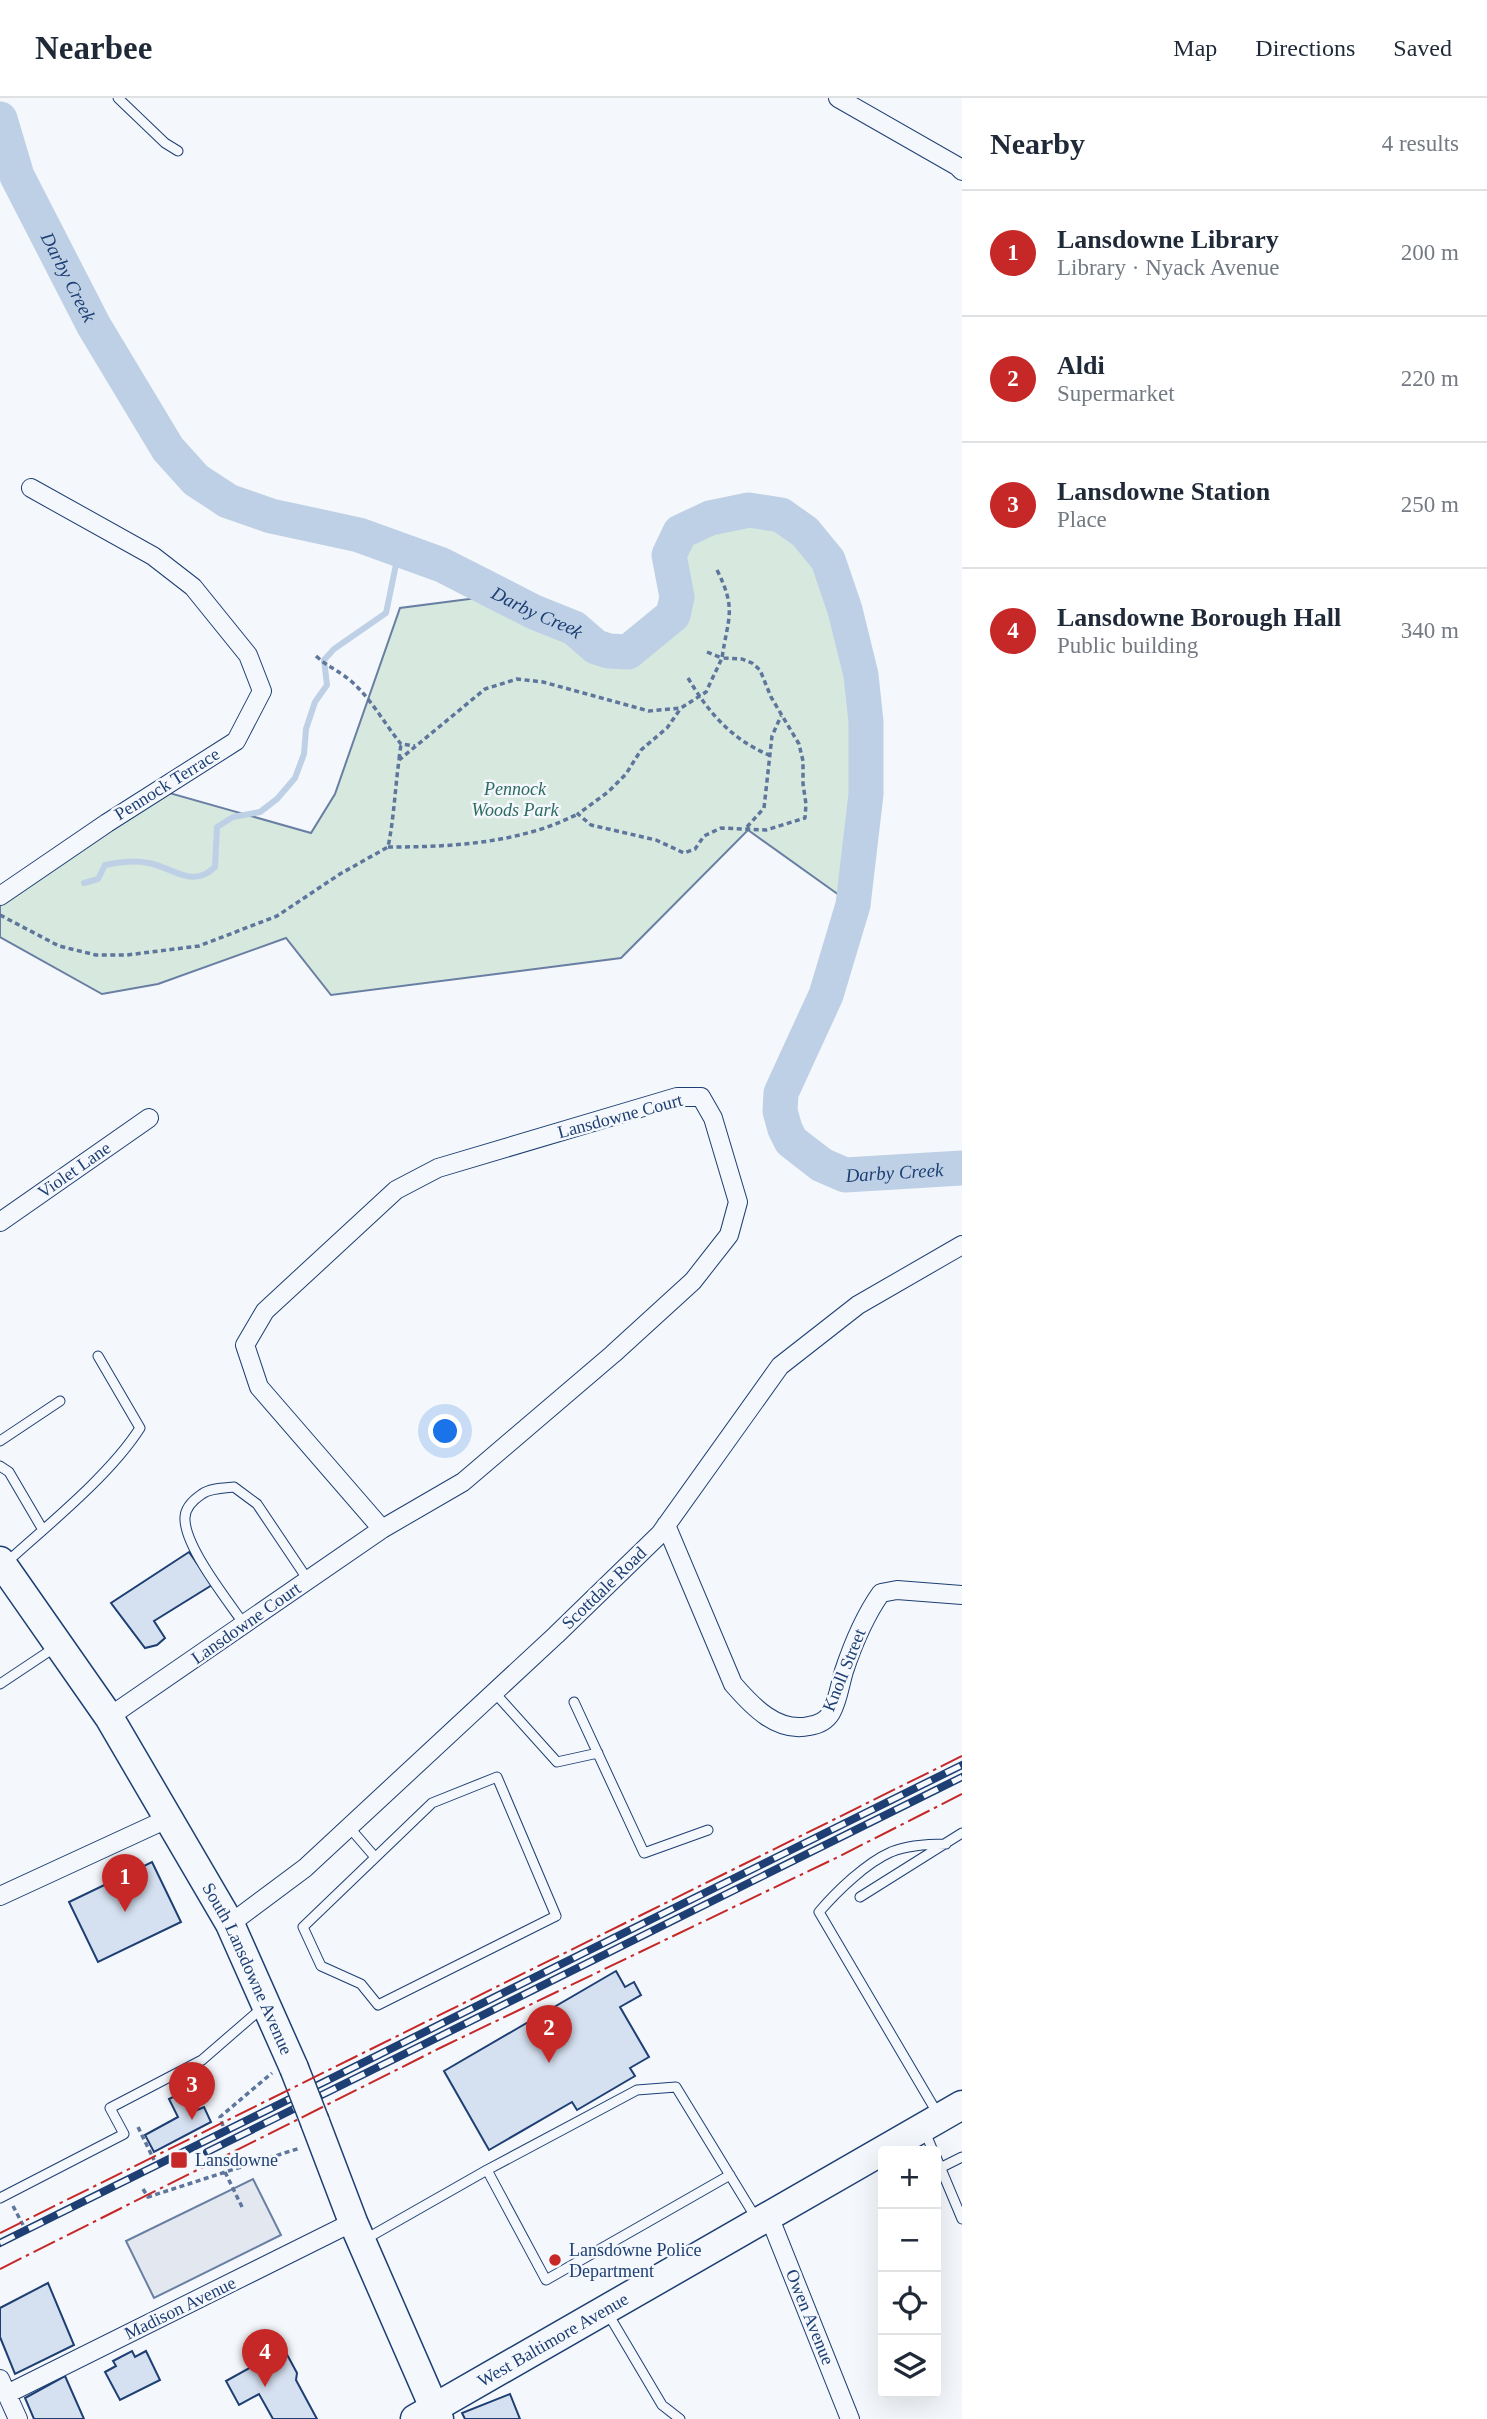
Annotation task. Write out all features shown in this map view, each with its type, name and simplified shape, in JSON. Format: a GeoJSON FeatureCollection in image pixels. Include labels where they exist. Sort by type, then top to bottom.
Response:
{"type":"FeatureCollection","features":[{"type":"Feature","properties":{"kind":"main road","name":"South Lansdowne Avenue"},"geometry":{"type":"LineString","coordinates":[[2,1564],[109,1717],[230,1924],[293,2066],[429,2415]]}},
{"type":"Feature","properties":{"kind":"main road","name":"West Baltimore Avenue"},"geometry":{"type":"LineString","coordinates":[[429,2415],[764,2219],[939,2125]]}},
{"type":"Feature","properties":{"kind":"street"},"geometry":{"type":"LineString","coordinates":[[838,98],[960,165]]}},
{"type":"Feature","properties":{"kind":"street","name":"Pennock Terrace"},"geometry":{"type":"LineString","coordinates":[[0,897],[107,823],[236,741],[262,691],[248,655],[193,587],[153,556],[31,488]]}},
{"type":"Feature","properties":{"kind":"street","name":"Lansdowne Court"},"geometry":{"type":"LineString","coordinates":[[109,1717],[382,1529],[464,1482],[693,1281],[729,1235],[738,1202],[713,1118],[701,1097],[677,1097],[438,1168],[396,1190],[265,1311],[245,1345],[259,1387],[382,1529]]}},
{"type":"Feature","properties":{"kind":"street","name":"Violet Lane"},"geometry":{"type":"LineString","coordinates":[[0,1222],[149,1118]]}},
{"type":"Feature","properties":{"kind":"street","name":"Scottdale Road"},"geometry":{"type":"LineString","coordinates":[[230,1924],[305,1868],[641,1552],[666,1525],[779,1366],[858,1305],[962,1245]]}},
{"type":"Feature","properties":{"kind":"street","name":"Knoll Street"},"geometry":{"type":"LineString","coordinates":[[666,1525],[733,1684],[750,1704],[781,1725],[800,1728],[818,1725],[831,1713],[850,1653],[871,1608],[881,1594],[897,1590],[962,1595]]}},
{"type":"Feature","properties":{"kind":"street"},"geometry":{"type":"LineString","coordinates":[[0,1896],[167,1819]]}},
{"type":"Feature","properties":{"kind":"street","name":"Owen Avenue"},"geometry":{"type":"LineString","coordinates":[[764,2219],[850,2419]]}},
{"type":"Feature","properties":{"kind":"street","name":"Madison Avenue"},"geometry":{"type":"LineString","coordinates":[[3,2386],[357,2232]]}},
{"type":"Feature","properties":{"kind":"street"},"geometry":{"type":"LineString","coordinates":[[3,2386],[18,2419]]}},
{"type":"Feature","properties":{"kind":"lane"},"geometry":{"type":"LineString","coordinates":[[118,98],[165,143],[178,151]]}},
{"type":"Feature","properties":{"kind":"lane"},"geometry":{"type":"LineString","coordinates":[[2,1564],[89,1487],[140,1428],[98,1356]]}},
{"type":"Feature","properties":{"kind":"lane"},"geometry":{"type":"LineString","coordinates":[[0,1441],[60,1401]]}},
{"type":"Feature","properties":{"kind":"lane"},"geometry":{"type":"LineString","coordinates":[[0,1466],[9,1472],[43,1530]]}},
{"type":"Feature","properties":{"kind":"lane"},"geometry":{"type":"LineString","coordinates":[[244,1624],[188,1537],[184,1518],[188,1506],[204,1492],[234,1487],[257,1504],[308,1580]]}},
{"type":"Feature","properties":{"kind":"lane"},"geometry":{"type":"LineString","coordinates":[[0,1684],[59,1645]]}},
{"type":"Feature","properties":{"kind":"lane"},"geometry":{"type":"LineString","coordinates":[[494,1692],[557,1762],[598,1753]]}},
{"type":"Feature","properties":{"kind":"lane"},"geometry":{"type":"LineString","coordinates":[[574,1702],[644,1853],[708,1830]]}},
{"type":"Feature","properties":{"kind":"lane"},"geometry":{"type":"LineString","coordinates":[[497,1777],[556,1916],[378,2005],[361,1984],[321,1966],[303,1927],[374,1856],[432,1802],[497,1777]]}},
{"type":"Feature","properties":{"kind":"lane"},"geometry":{"type":"LineString","coordinates":[[349,1827],[374,1856]]}},
{"type":"Feature","properties":{"kind":"lane"},"geometry":{"type":"LineString","coordinates":[[860,1896],[962,1833]]}},
{"type":"Feature","properties":{"kind":"lane"},"geometry":{"type":"LineString","coordinates":[[939,2125],[819,1912],[858,1875],[890,1852],[916,1845],[946,1844]]}},
{"type":"Feature","properties":{"kind":"lane"},"geometry":{"type":"LineString","coordinates":[[4,2197],[124,2134],[110,2108],[202,2060],[266,2004]]}},
{"type":"Feature","properties":{"kind":"lane"},"geometry":{"type":"LineString","coordinates":[[357,2232],[487,2170],[637,2090],[676,2088],[730,2175],[764,2219]]}},
{"type":"Feature","properties":{"kind":"lane"},"geometry":{"type":"LineString","coordinates":[[941,2168],[962,2157]]}},
{"type":"Feature","properties":{"kind":"lane"},"geometry":{"type":"LineString","coordinates":[[487,2170],[546,2280],[730,2175]]}},
{"type":"Feature","properties":{"kind":"lane"},"geometry":{"type":"LineString","coordinates":[[941,2170],[962,2219]]}},
{"type":"Feature","properties":{"kind":"lane"},"geometry":{"type":"LineString","coordinates":[[606,2310],[662,2404],[680,2419]]}},
{"type":"Feature","properties":{"kind":"path"},"geometry":{"type":"LineString","coordinates":[[0,915],[59,946],[96,956],[199,946],[277,916],[340,874],[388,847],[438,847],[486,842],[539,830],[578,814],[608,792],[626,774],[642,750],[667,728],[681,708],[706,692],[722,658],[731,616],[730,599],[717,570]]}},
{"type":"Feature","properties":{"kind":"path"},"geometry":{"type":"LineString","coordinates":[[578,814],[591,825],[656,840],[684,853],[695,849],[704,836],[721,828],[766,830],[805,818],[803,761],[799,744],[781,716],[760,670],[742,659],[722,658],[707,652]]}},
{"type":"Feature","properties":{"kind":"path"},"geometry":{"type":"LineString","coordinates":[[316,656],[329,668],[344,675],[369,701],[401,744],[388,847]]}},
{"type":"Feature","properties":{"kind":"path"},"geometry":{"type":"LineString","coordinates":[[688,678],[699,697],[732,735],[769,755]]}},
{"type":"Feature","properties":{"kind":"path"},"geometry":{"type":"LineString","coordinates":[[399,760],[485,689],[517,679],[543,682],[649,711],[681,708]]}},
{"type":"Feature","properties":{"kind":"path"},"geometry":{"type":"LineString","coordinates":[[746,828],[764,808],[772,736],[781,716]]}},
{"type":"Feature","properties":{"kind":"path"},"geometry":{"type":"LineString","coordinates":[[401,744],[415,746]]}},
{"type":"Feature","properties":{"kind":"path"},"geometry":{"type":"LineString","coordinates":[[223,2126],[220,2117],[266,2077],[293,2066]]}},
{"type":"Feature","properties":{"kind":"path"},"geometry":{"type":"LineString","coordinates":[[125,2100],[154,2160]]}},
{"type":"Feature","properties":{"kind":"path"},"geometry":{"type":"LineString","coordinates":[[143,2189],[148,2197],[225,2172],[319,2132]]}},
{"type":"Feature","properties":{"kind":"path"},"geometry":{"type":"LineString","coordinates":[[225,2172],[243,2209]]}},
{"type":"Feature","properties":{"kind":"path"},"geometry":{"type":"LineString","coordinates":[[4,2197],[23,2225]]}},
{"type":"Feature","properties":{"kind":"green space","name":"Pennock Woods Park"},"geometry":{"type":"Polygon","coordinates":[[[749,510],[781,515],[805,532],[828,560],[845,610],[861,675],[866,722],[866,794],[853,905],[748,830],[621,958],[331,995],[286,938],[158,984],[102,994],[0,937],[0,896],[159,790],[311,833],[335,794],[400,608],[500,595],[574,628],[596,647],[628,652],[673,614],[677,597],[669,555],[680,532],[710,518],[749,510]]]}},
{"type":"Feature","properties":{"kind":"shaded area"},"geometry":{"type":"Polygon","coordinates":[[[253,2179],[281,2235],[154,2298],[126,2241],[253,2179]]]}},
{"type":"Feature","properties":{"kind":"building"},"geometry":{"type":"Polygon","coordinates":[[[189,1552],[212,1585],[154,1621],[165,1638],[157,1645],[145,1648],[111,1603],[189,1552]]]}},
{"type":"Feature","properties":{"kind":"building"},"geometry":{"type":"Polygon","coordinates":[[[152,1862],[181,1922],[98,1962],[69,1902],[152,1862]]]}},
{"type":"Feature","properties":{"kind":"building"},"geometry":{"type":"Polygon","coordinates":[[[616,1971],[625,1987],[634,1982],[641,1995],[620,2007],[649,2057],[630,2068],[635,2076],[577,2110],[572,2102],[489,2150],[444,2071],[616,1971]]]}},
{"type":"Feature","properties":{"kind":"building"},"geometry":{"type":"Polygon","coordinates":[[[185,2091],[195,2111],[204,2107],[211,2122],[154,2152],[145,2135],[178,2117],[169,2099],[185,2091]]]}},
{"type":"Feature","properties":{"kind":"building"},"geometry":{"type":"Polygon","coordinates":[[[48,2283],[74,2345],[15,2374],[0,2337],[0,2308],[48,2283]]]}},
{"type":"Feature","properties":{"kind":"building"},"geometry":{"type":"Polygon","coordinates":[[[284,2349],[297,2373],[296,2380],[317,2419],[273,2419],[259,2394],[239,2405],[226,2381],[284,2349]]]}},
{"type":"Feature","properties":{"kind":"building"},"geometry":{"type":"Polygon","coordinates":[[[132,2351],[135,2357],[146,2351],[160,2380],[120,2400],[105,2372],[116,2366],[113,2361],[132,2351]]]}},
{"type":"Feature","properties":{"kind":"building"},"geometry":{"type":"Polygon","coordinates":[[[65,2376],[84,2419],[34,2419],[25,2398],[65,2376]]]}},
{"type":"Feature","properties":{"kind":"building"},"geometry":{"type":"Polygon","coordinates":[[[510,2394],[520,2419],[465,2419],[462,2413],[510,2394]]]}},
{"type":"Feature","properties":{"kind":"waterway","name":"Darby Creek"},"geometry":{"type":"LineString","coordinates":[[0,119],[17,176],[94,326],[168,449],[196,480],[228,501],[271,516],[359,535],[442,565],[534,612],[574,628],[596,647],[609,651],[628,652],[673,615],[677,597],[669,555],[680,532],[710,518],[749,510],[781,515],[805,532],[828,560],[845,610],[861,675],[866,722],[866,794],[853,905],[826,995],[781,1093],[780,1111],[791,1141],[822,1165],[845,1175],[962,1168]]}},
{"type":"Feature","properties":{"kind":"waterway"},"geometry":{"type":"LineString","coordinates":[[84,883],[98,879],[105,865],[122,862],[149,863],[191,877],[207,873],[215,867],[217,827],[233,817],[260,812],[277,799],[295,778],[304,754],[306,729],[315,702],[327,685],[324,660],[334,649],[386,613],[399,550]]}},
{"type":"Feature","properties":{"kind":"railway"},"geometry":{"type":"LineString","coordinates":[[0,2243],[962,1765]]}},
{"type":"Feature","properties":{"kind":"railway"},"geometry":{"type":"LineString","coordinates":[[207,2152],[962,1777]]}},
{"type":"Feature","properties":{"kind":"power"},"geometry":{"type":"LineString","coordinates":[[0,2233],[962,1756]]}},
{"type":"Feature","properties":{"kind":"power"},"geometry":{"type":"LineString","coordinates":[[0,2269],[442,2047],[840,1856],[962,1794]]}},
{"type":"Feature","properties":{"kind":"place","name":"Lansdowne Library"},"geometry":{"type":"Point","coordinates":[125,1912]}},
{"type":"Feature","properties":{"kind":"place","name":"Aldi"},"geometry":{"type":"Point","coordinates":[549,2063]}},
{"type":"Feature","properties":{"kind":"place","name":"Lansdowne Station"},"geometry":{"type":"Point","coordinates":[192,2120]}},
{"type":"Feature","properties":{"kind":"place","name":"Lansdowne"},"geometry":{"type":"Point","coordinates":[179,2160]}},
{"type":"Feature","properties":{"kind":"place","name":"Lansdowne Police Department"},"geometry":{"type":"Point","coordinates":[555,2260]}},
{"type":"Feature","properties":{"kind":"place","name":"Lansdowne Borough Hall"},"geometry":{"type":"Point","coordinates":[265,2387]}}]}
